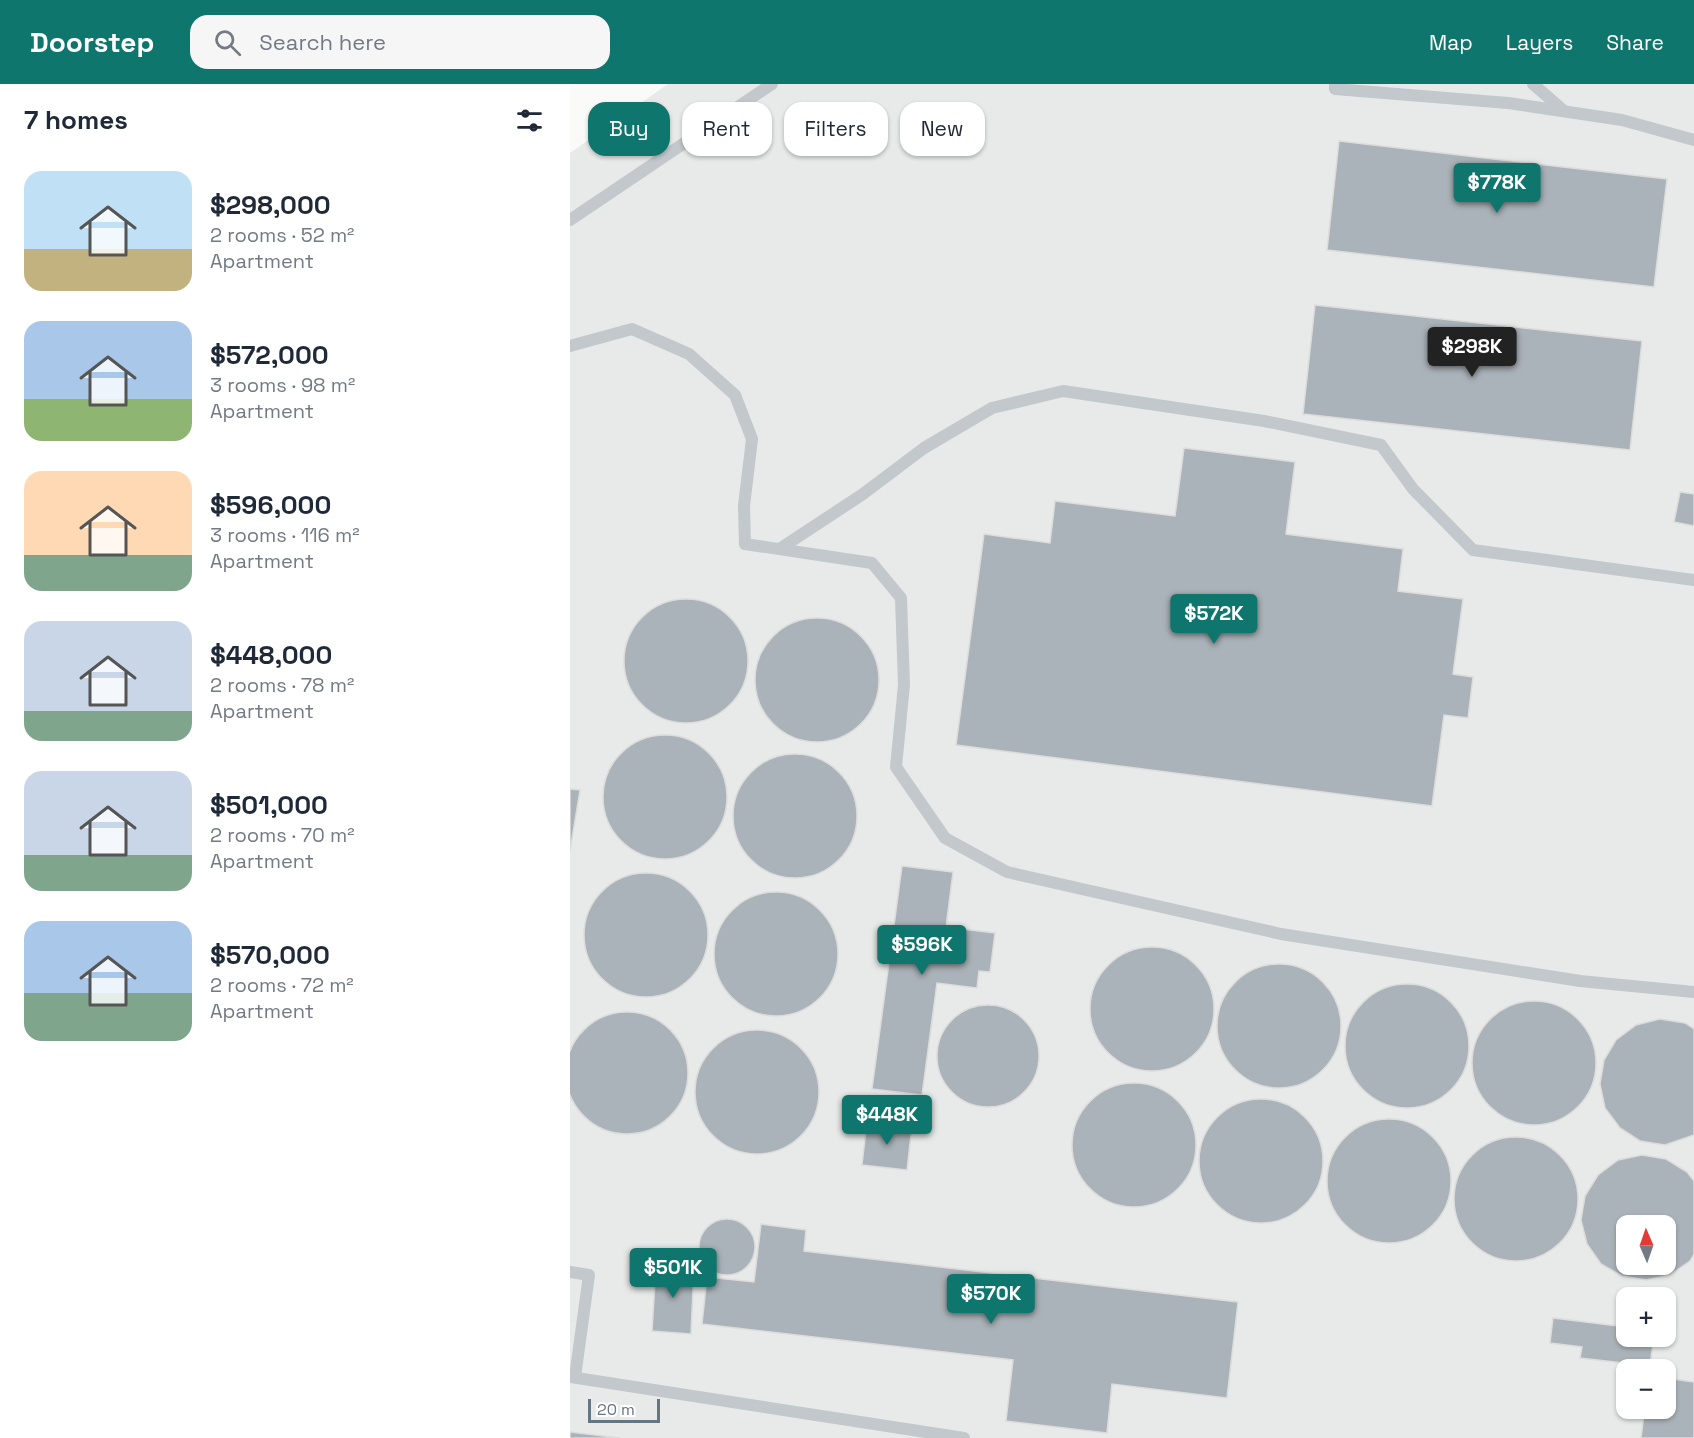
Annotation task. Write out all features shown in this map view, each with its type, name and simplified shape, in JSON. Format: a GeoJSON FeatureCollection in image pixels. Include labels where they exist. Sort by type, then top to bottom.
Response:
{"type":"FeatureCollection","features":[{"type":"Feature","properties":{"kind":"lane"},"geometry":{"type":"LineString","coordinates":[[570,220],[772,84]]}},
{"type":"Feature","properties":{"kind":"lane"},"geometry":{"type":"LineString","coordinates":[[1335,84],[1335,89],[1509,103],[1622,120],[1694,140]]}},
{"type":"Feature","properties":{"kind":"lane"},"geometry":{"type":"LineString","coordinates":[[1533,84],[1564,111]]}},
{"type":"Feature","properties":{"kind":"lane"},"geometry":{"type":"LineString","coordinates":[[570,346],[632,329],[690,354],[735,395],[752,439],[744,506],[745,544],[872,564],[902,598],[904,684],[896,767],[945,838],[1007,872],[1281,934],[1580,981],[1694,992]]}},
{"type":"Feature","properties":{"kind":"lane"},"geometry":{"type":"LineString","coordinates":[[781,548],[863,494],[924,448],[992,408],[1063,391],[1264,421],[1381,445],[1413,489],[1473,550],[1694,580]]}},
{"type":"Feature","properties":{"kind":"lane"},"geometry":{"type":"LineString","coordinates":[[570,1272],[589,1275],[573,1377],[964,1438]]}},
{"type":"Feature","properties":{"kind":"shaded area"},"geometry":{"type":"Polygon","coordinates":[[[668,84],[1694,84],[1694,1438],[570,1438],[570,153],[588,140],[588,156],[670,156],[670,102],[642,102],[668,84]]]}},
{"type":"Feature","properties":{"kind":"building"},"geometry":{"type":"Polygon","coordinates":[[[1339,141],[1667,179],[1654,287],[1327,250],[1339,141]]]}},
{"type":"Feature","properties":{"kind":"building"},"geometry":{"type":"Polygon","coordinates":[[[1315,305],[1642,341],[1630,450],[1303,414],[1315,305]]]}},
{"type":"Feature","properties":{"kind":"building"},"geometry":{"type":"Polygon","coordinates":[[[1184,448],[1295,462],[1286,534],[1403,549],[1398,591],[1463,599],[1453,674],[1473,677],[1468,718],[1444,715],[1432,806],[956,745],[984,534],[1050,543],[1055,501],[1175,516],[1184,448]]]}},
{"type":"Feature","properties":{"kind":"building"},"geometry":{"type":"Polygon","coordinates":[[[1680,492],[1694,494],[1694,526],[1674,522],[1680,492]]]}},
{"type":"Feature","properties":{"kind":"building"},"geometry":{"type":"Polygon","coordinates":[[[686,599],[710,604],[730,617],[743,637],[748,661],[743,685],[730,705],[710,718],[686,723],[662,718],[642,705],[629,685],[624,661],[629,637],[642,617],[662,604],[686,599]]]}},
{"type":"Feature","properties":{"kind":"building"},"geometry":{"type":"Polygon","coordinates":[[[817,618],[841,623],[861,636],[874,656],[879,680],[874,704],[861,724],[841,737],[817,742],[793,737],[773,724],[760,704],[755,680],[760,656],[773,636],[793,623],[817,618]]]}},
{"type":"Feature","properties":{"kind":"building"},"geometry":{"type":"Polygon","coordinates":[[[665,735],[689,740],[709,753],[722,773],[727,797],[722,821],[709,841],[689,854],[665,859],[641,854],[621,841],[608,821],[603,797],[608,773],[621,753],[641,740],[665,735]]]}},
{"type":"Feature","properties":{"kind":"building"},"geometry":{"type":"Polygon","coordinates":[[[795,754],[819,759],[839,772],[852,792],[857,816],[852,840],[839,860],[819,873],[795,878],[771,873],[751,860],[738,840],[733,816],[738,792],[751,772],[771,759],[795,754]]]}},
{"type":"Feature","properties":{"kind":"building"},"geometry":{"type":"Polygon","coordinates":[[[570,789],[580,790],[570,851],[570,789]]]}},
{"type":"Feature","properties":{"kind":"building"},"geometry":{"type":"Polygon","coordinates":[[[902,866],[953,872],[946,927],[995,933],[990,972],[979,971],[977,988],[937,983],[922,1095],[872,1089],[902,866]]]}},
{"type":"Feature","properties":{"kind":"building"},"geometry":{"type":"Polygon","coordinates":[[[646,873],[670,878],[690,891],[703,911],[708,935],[703,959],[690,979],[670,992],[646,997],[622,992],[602,979],[589,959],[584,935],[589,911],[602,891],[622,878],[646,873]]]}},
{"type":"Feature","properties":{"kind":"building"},"geometry":{"type":"Polygon","coordinates":[[[776,892],[800,897],[820,910],[833,930],[838,954],[833,978],[820,998],[800,1011],[776,1016],[752,1011],[732,998],[719,978],[714,954],[719,930],[732,910],[752,897],[776,892]]]}},
{"type":"Feature","properties":{"kind":"building"},"geometry":{"type":"Polygon","coordinates":[[[1152,947],[1176,952],[1196,965],[1209,985],[1214,1009],[1209,1033],[1196,1053],[1176,1066],[1152,1071],[1128,1066],[1108,1053],[1095,1033],[1090,1009],[1095,985],[1108,965],[1128,952],[1152,947]]]}},
{"type":"Feature","properties":{"kind":"building"},"geometry":{"type":"Polygon","coordinates":[[[1279,964],[1303,969],[1323,982],[1336,1002],[1341,1026],[1336,1050],[1323,1070],[1303,1083],[1279,1088],[1255,1083],[1235,1070],[1222,1050],[1217,1026],[1222,1002],[1235,982],[1255,969],[1279,964]]]}},
{"type":"Feature","properties":{"kind":"building"},"geometry":{"type":"Polygon","coordinates":[[[1407,984],[1431,989],[1451,1002],[1464,1022],[1469,1046],[1464,1070],[1451,1090],[1431,1103],[1407,1108],[1383,1103],[1363,1090],[1350,1070],[1345,1046],[1350,1022],[1363,1002],[1383,989],[1407,984]]]}},
{"type":"Feature","properties":{"kind":"building"},"geometry":{"type":"Polygon","coordinates":[[[1534,1001],[1558,1006],[1578,1019],[1591,1039],[1596,1063],[1591,1087],[1578,1107],[1558,1120],[1534,1125],[1510,1120],[1490,1107],[1477,1087],[1472,1063],[1477,1039],[1490,1019],[1510,1006],[1534,1001]]]}},
{"type":"Feature","properties":{"kind":"building"},"geometry":{"type":"Polygon","coordinates":[[[988,1005],[1007,1009],[1024,1020],[1035,1037],[1039,1056],[1035,1075],[1024,1092],[1007,1103],[988,1107],[969,1103],[952,1092],[941,1075],[937,1056],[941,1037],[952,1020],[969,1009],[988,1005]]]}},
{"type":"Feature","properties":{"kind":"building"},"geometry":{"type":"Polygon","coordinates":[[[627,1012],[651,1016],[661,1022],[678,1039],[687,1061],[687,1085],[684,1097],[670,1116],[651,1130],[627,1134],[603,1130],[584,1116],[570,1097],[570,1049],[584,1030],[603,1016],[627,1012]]]}},
{"type":"Feature","properties":{"kind":"building"},"geometry":{"type":"Polygon","coordinates":[[[1660,1019],[1685,1023],[1694,1029],[1694,1135],[1665,1145],[1640,1141],[1620,1128],[1605,1108],[1600,1084],[1604,1060],[1616,1040],[1636,1025],[1660,1019]]]}},
{"type":"Feature","properties":{"kind":"building"},"geometry":{"type":"Polygon","coordinates":[[[757,1030],[781,1035],[801,1048],[814,1068],[819,1092],[814,1116],[801,1136],[781,1149],[757,1154],[733,1149],[713,1136],[700,1116],[695,1092],[700,1068],[713,1048],[733,1035],[757,1030]]]}},
{"type":"Feature","properties":{"kind":"building"},"geometry":{"type":"Polygon","coordinates":[[[1134,1083],[1158,1088],[1178,1101],[1191,1121],[1196,1145],[1191,1169],[1178,1189],[1158,1202],[1134,1207],[1110,1202],[1090,1189],[1077,1169],[1072,1145],[1077,1121],[1090,1101],[1110,1088],[1134,1083]]]}},
{"type":"Feature","properties":{"kind":"building"},"geometry":{"type":"Polygon","coordinates":[[[1261,1099],[1285,1104],[1305,1117],[1318,1137],[1323,1161],[1318,1185],[1305,1205],[1285,1218],[1261,1223],[1237,1218],[1217,1205],[1204,1185],[1199,1161],[1204,1137],[1217,1117],[1237,1104],[1261,1099]]]}},
{"type":"Feature","properties":{"kind":"building"},"geometry":{"type":"Polygon","coordinates":[[[1389,1119],[1413,1124],[1433,1137],[1446,1157],[1451,1181],[1446,1205],[1433,1225],[1413,1238],[1389,1243],[1365,1238],[1345,1225],[1332,1205],[1327,1181],[1332,1157],[1345,1137],[1365,1124],[1389,1119]]]}},
{"type":"Feature","properties":{"kind":"building"},"geometry":{"type":"Polygon","coordinates":[[[867,1121],[912,1126],[907,1170],[862,1165],[867,1121]]]}},
{"type":"Feature","properties":{"kind":"building"},"geometry":{"type":"Polygon","coordinates":[[[1516,1137],[1540,1142],[1560,1155],[1573,1175],[1578,1199],[1573,1223],[1560,1243],[1540,1256],[1516,1261],[1492,1256],[1472,1243],[1459,1223],[1454,1199],[1459,1175],[1472,1155],[1492,1142],[1516,1137]]]}},
{"type":"Feature","properties":{"kind":"building"},"geometry":{"type":"Polygon","coordinates":[[[1642,1155],[1666,1159],[1687,1172],[1694,1181],[1694,1254],[1690,1261],[1676,1271],[1676,1215],[1616,1215],[1616,1273],[1601,1264],[1587,1244],[1581,1220],[1585,1196],[1598,1175],[1618,1160],[1642,1155]]]}},
{"type":"Feature","properties":{"kind":"building"},"geometry":{"type":"Polygon","coordinates":[[[721,1219],[733,1219],[743,1223],[751,1231],[755,1247],[751,1263],[743,1271],[733,1275],[721,1275],[711,1271],[703,1263],[699,1253],[699,1241],[703,1231],[711,1223],[721,1219]]]}},
{"type":"Feature","properties":{"kind":"building"},"geometry":{"type":"Polygon","coordinates":[[[761,1224],[806,1230],[804,1251],[1238,1302],[1227,1398],[1112,1384],[1107,1433],[1006,1421],[1013,1360],[702,1324],[707,1277],[754,1282],[761,1224]]]}},
{"type":"Feature","properties":{"kind":"building"},"geometry":{"type":"Polygon","coordinates":[[[656,1265],[694,1267],[691,1334],[652,1331],[656,1265]]]}},
{"type":"Feature","properties":{"kind":"building"},"geometry":{"type":"Polygon","coordinates":[[[1620,1275],[1670,1275],[1646,1280],[1620,1275]]]}},
{"type":"Feature","properties":{"kind":"building"},"geometry":{"type":"Polygon","coordinates":[[[1553,1318],[1616,1326],[1616,1347],[1653,1347],[1651,1359],[1616,1359],[1616,1362],[1580,1358],[1582,1347],[1550,1343],[1553,1318]]]}},
{"type":"Feature","properties":{"kind":"building"},"geometry":{"type":"Polygon","coordinates":[[[1676,1380],[1694,1382],[1694,1438],[1641,1438],[1644,1419],[1676,1419],[1676,1380]]]}},
{"type":"Feature","properties":{"kind":"building"},"geometry":{"type":"Polygon","coordinates":[[[570,1432],[620,1438],[570,1438],[570,1432]]]}}]}
